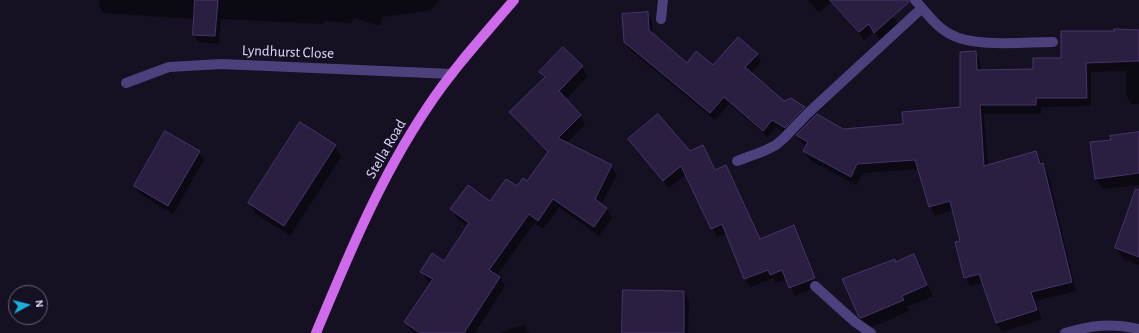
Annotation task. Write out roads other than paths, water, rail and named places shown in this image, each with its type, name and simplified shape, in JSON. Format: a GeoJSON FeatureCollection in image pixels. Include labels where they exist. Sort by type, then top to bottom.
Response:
{"type":"FeatureCollection","features":[{"type":"Feature","properties":{"kind":"main road","name":"Stella Road"},"geometry":{"type":"LineString","coordinates":[[316,333],[353,244],[399,152],[427,108],[452,74],[514,0]]}},
{"type":"Feature","properties":{"kind":"street"},"geometry":{"type":"LineString","coordinates":[[661,19],[663,0]]}},
{"type":"Feature","properties":{"kind":"street"},"geometry":{"type":"LineString","coordinates":[[915,0],[948,34],[959,39],[972,42],[1053,42]]}},
{"type":"Feature","properties":{"kind":"street"},"geometry":{"type":"LineString","coordinates":[[737,161],[776,145],[807,114],[922,8]]}},
{"type":"Feature","properties":{"kind":"street","name":"Lyndhurst Close"},"geometry":{"type":"LineString","coordinates":[[126,83],[169,67],[221,64],[452,74]]}},
{"type":"Feature","properties":{"kind":"street"},"geometry":{"type":"LineString","coordinates":[[815,286],[855,322],[871,333]]}},
{"type":"Feature","properties":{"kind":"street"},"geometry":{"type":"LineString","coordinates":[[1065,333],[1087,327],[1110,325],[1139,329]]}}]}
